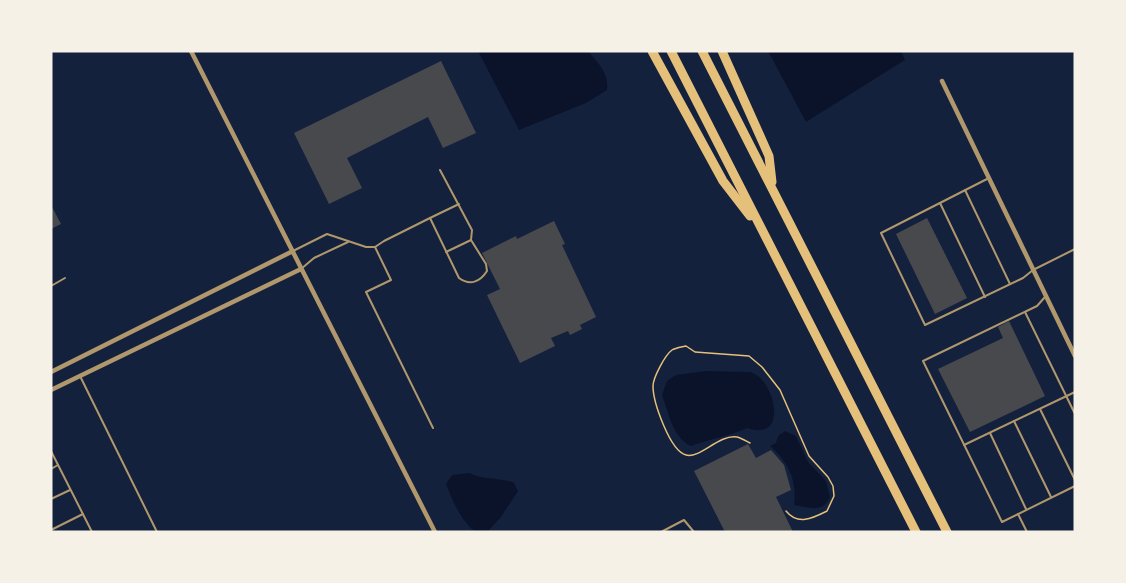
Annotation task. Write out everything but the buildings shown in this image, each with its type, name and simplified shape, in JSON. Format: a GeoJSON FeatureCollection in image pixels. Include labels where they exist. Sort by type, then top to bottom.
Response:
{"type":"FeatureCollection","features":[{"type":"Feature","properties":{"kind":"highway"},"geometry":{"type":"LineString","coordinates":[[652,51],[723,181],[764,234]]}},
{"type":"Feature","properties":{"kind":"highway"},"geometry":{"type":"LineString","coordinates":[[671,51],[916,532]]}},
{"type":"Feature","properties":{"kind":"highway"},"geometry":{"type":"LineString","coordinates":[[702,51],[947,532]]}},
{"type":"Feature","properties":{"kind":"highway"},"geometry":{"type":"LineString","coordinates":[[722,51],[769,156],[773,191]]}},
{"type":"Feature","properties":{"kind":"street"},"geometry":{"type":"LineString","coordinates":[[191,51],[435,532]]}},
{"type":"Feature","properties":{"kind":"street"},"geometry":{"type":"LineString","coordinates":[[942,81],[1075,356]]}},
{"type":"Feature","properties":{"kind":"street"},"geometry":{"type":"LineString","coordinates":[[51,372],[292,251]]}},
{"type":"Feature","properties":{"kind":"street"},"geometry":{"type":"LineString","coordinates":[[51,390],[301,269]]}},
{"type":"Feature","properties":{"kind":"lane"},"geometry":{"type":"LineString","coordinates":[[430,218],[459,278],[465,282],[477,281],[483,277],[487,271],[486,264],[471,240],[472,230],[440,170]]}},
{"type":"Feature","properties":{"kind":"lane"},"geometry":{"type":"LineString","coordinates":[[989,178],[881,233],[925,325],[1023,278],[1033,270],[1075,249]]}},
{"type":"Feature","properties":{"kind":"lane"},"geometry":{"type":"LineString","coordinates":[[965,190],[1011,284]]}},
{"type":"Feature","properties":{"kind":"lane"},"geometry":{"type":"LineString","coordinates":[[940,203],[985,297]]}},
{"type":"Feature","properties":{"kind":"lane"},"geometry":{"type":"LineString","coordinates":[[292,251],[327,234],[366,247],[375,247],[459,204]]}},
{"type":"Feature","properties":{"kind":"lane"},"geometry":{"type":"LineString","coordinates":[[446,252],[471,240]]}},
{"type":"Feature","properties":{"kind":"lane"},"geometry":{"type":"LineString","coordinates":[[301,269],[314,258],[348,241]]}},
{"type":"Feature","properties":{"kind":"lane"},"geometry":{"type":"LineString","coordinates":[[375,247],[391,280],[366,292],[432,428]]}},
{"type":"Feature","properties":{"kind":"lane"},"geometry":{"type":"LineString","coordinates":[[51,285],[65,278]]}},
{"type":"Feature","properties":{"kind":"lane"},"geometry":{"type":"LineString","coordinates":[[1046,296],[1037,306],[923,361],[1002,522],[1075,486]]}},
{"type":"Feature","properties":{"kind":"lane"},"geometry":{"type":"LineString","coordinates":[[1025,312],[1075,414]]}},
{"type":"Feature","properties":{"kind":"lane"},"geometry":{"type":"LineString","coordinates":[[80,376],[157,532]]}},
{"type":"Feature","properties":{"kind":"lane"},"geometry":{"type":"LineString","coordinates":[[964,445],[1075,392]]}},
{"type":"Feature","properties":{"kind":"lane"},"geometry":{"type":"LineString","coordinates":[[1040,409],[1075,480]]}},
{"type":"Feature","properties":{"kind":"lane"},"geometry":{"type":"LineString","coordinates":[[1014,421],[1051,498]]}},
{"type":"Feature","properties":{"kind":"lane"},"geometry":{"type":"LineString","coordinates":[[990,433],[1027,510]]}},
{"type":"Feature","properties":{"kind":"lane"},"geometry":{"type":"LineString","coordinates":[[51,451],[93,532]]}},
{"type":"Feature","properties":{"kind":"lane"},"geometry":{"type":"LineString","coordinates":[[51,469],[58,465]]}},
{"type":"Feature","properties":{"kind":"lane"},"geometry":{"type":"LineString","coordinates":[[51,500],[71,490]]}},
{"type":"Feature","properties":{"kind":"lane"},"geometry":{"type":"LineString","coordinates":[[51,530],[83,514]]}},
{"type":"Feature","properties":{"kind":"lane"},"geometry":{"type":"LineString","coordinates":[[1018,514],[1027,532]]}},
{"type":"Feature","properties":{"kind":"lane"},"geometry":{"type":"LineString","coordinates":[[661,532],[684,520],[694,532]]}},
{"type":"Feature","properties":{"kind":"path"},"geometry":{"type":"LineString","coordinates":[[750,443],[736,437],[725,438],[691,456],[683,455],[674,446],[660,414],[653,385],[661,365],[672,350],[686,346],[695,352],[749,356],[772,378],[780,390],[809,456],[833,486],[834,496],[827,511],[804,520],[795,519],[786,511]]}},
{"type":"Feature","properties":{"kind":"water"},"geometry":{"type":"Polygon","coordinates":[[[478,51],[588,51],[605,74],[607,90],[586,103],[519,130],[478,51]]]}},
{"type":"Feature","properties":{"kind":"water"},"geometry":{"type":"Polygon","coordinates":[[[768,51],[901,51],[905,60],[806,122],[768,51]]]}},
{"type":"Feature","properties":{"kind":"water"},"geometry":{"type":"Polygon","coordinates":[[[706,371],[751,372],[760,378],[772,398],[773,419],[769,427],[760,430],[747,428],[691,446],[679,437],[662,395],[667,381],[676,375],[706,371]]]}},
{"type":"Feature","properties":{"kind":"water"},"geometry":{"type":"Polygon","coordinates":[[[785,431],[796,436],[808,462],[826,481],[830,497],[819,508],[794,505],[793,480],[787,466],[770,446],[776,443],[778,436],[785,431]]]}},
{"type":"Feature","properties":{"kind":"water"},"geometry":{"type":"Polygon","coordinates":[[[469,473],[514,483],[518,491],[501,517],[487,532],[475,532],[465,522],[446,484],[452,475],[469,473]]]}}]}
